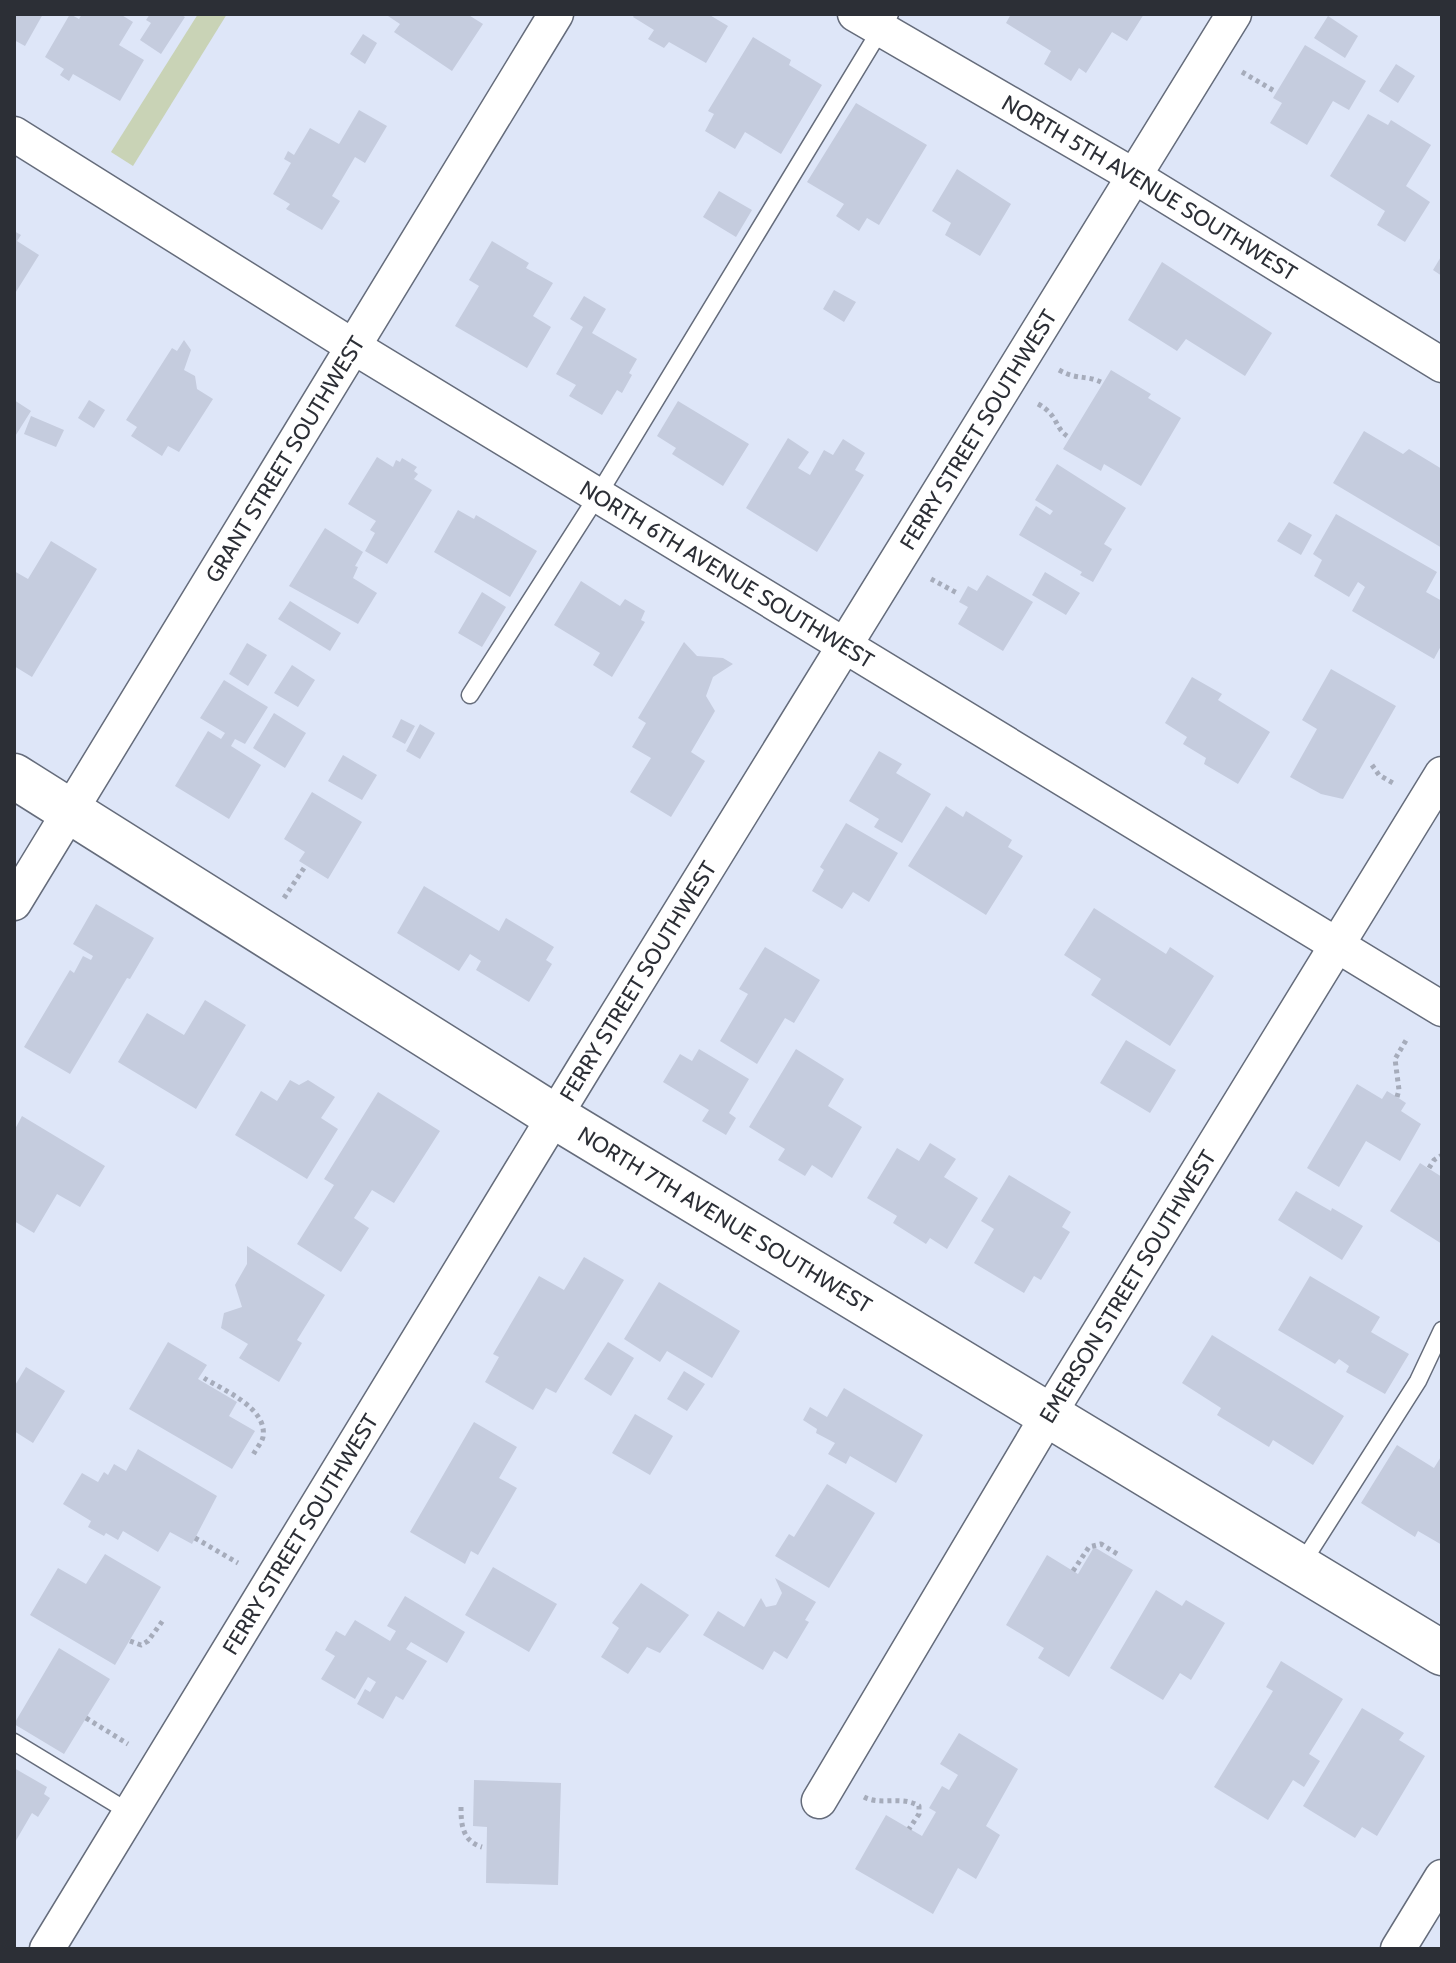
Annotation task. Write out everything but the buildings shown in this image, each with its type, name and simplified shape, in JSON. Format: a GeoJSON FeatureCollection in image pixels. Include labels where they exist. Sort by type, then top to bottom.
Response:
{"type":"FeatureCollection","features":[{"type":"Feature","properties":{"kind":"street","name":"GRANT STREET SOUTHWEST"},"geometry":{"type":"LineString","coordinates":[[14,903],[556,14]]}},
{"type":"Feature","properties":{"kind":"street","name":"FERRY STREET SOUTHWEST"},"geometry":{"type":"LineString","coordinates":[[47,1949],[554,1116],[1234,14]]}},
{"type":"Feature","properties":{"kind":"street","name":"NORTH 5TH AVENUE SOUTHWEST"},"geometry":{"type":"LineString","coordinates":[[875,19],[1442,365]]}},
{"type":"Feature","properties":{"kind":"street","name":"NORTH 6TH AVENUE SOUTHWEST"},"geometry":{"type":"LineString","coordinates":[[14,134],[354,347],[1442,1009]]}},
{"type":"Feature","properties":{"kind":"street","name":"EMERSON STREET SOUTHWEST"},"geometry":{"type":"LineString","coordinates":[[819,1801],[1049,1414],[1442,774]]}},
{"type":"Feature","properties":{"kind":"street","name":"NORTH 7TH AVENUE SOUTHWEST"},"geometry":{"type":"LineString","coordinates":[[14,776],[554,1116],[1442,1653]]}},
{"type":"Feature","properties":{"kind":"street"},"geometry":{"type":"LineString","coordinates":[[1398,1949],[1442,1877]]}},
{"type":"Feature","properties":{"kind":"lane"},"geometry":{"type":"LineString","coordinates":[[470,695],[598,495],[875,19]]}},
{"type":"Feature","properties":{"kind":"lane"},"geometry":{"type":"LineString","coordinates":[[1300,1567],[1418,1381],[1442,1330]]}},
{"type":"Feature","properties":{"kind":"lane"},"geometry":{"type":"LineString","coordinates":[[14,1742],[129,1812]]}},
{"type":"Feature","properties":{"kind":"path"},"geometry":{"type":"LineString","coordinates":[[1241,71],[1276,92]]}},
{"type":"Feature","properties":{"kind":"path"},"geometry":{"type":"LineString","coordinates":[[1059,370],[1075,379],[1092,377],[1103,383]]}},
{"type":"Feature","properties":{"kind":"path"},"geometry":{"type":"LineString","coordinates":[[1038,404],[1054,415],[1059,430],[1070,438]]}},
{"type":"Feature","properties":{"kind":"path"},"geometry":{"type":"LineString","coordinates":[[931,579],[959,594]]}},
{"type":"Feature","properties":{"kind":"path"},"geometry":{"type":"LineString","coordinates":[[1372,765],[1379,775],[1394,783]]}},
{"type":"Feature","properties":{"kind":"path"},"geometry":{"type":"LineString","coordinates":[[282,902],[306,865]]}},
{"type":"Feature","properties":{"kind":"path"},"geometry":{"type":"LineString","coordinates":[[1397,1097],[1395,1059],[1408,1037]]}},
{"type":"Feature","properties":{"kind":"path"},"geometry":{"type":"LineString","coordinates":[[1429,1168],[1442,1155]]}},
{"type":"Feature","properties":{"kind":"path"},"geometry":{"type":"LineString","coordinates":[[204,1378],[247,1404],[262,1425],[263,1437],[253,1455]]}},
{"type":"Feature","properties":{"kind":"path"},"geometry":{"type":"LineString","coordinates":[[195,1538],[239,1564]]}},
{"type":"Feature","properties":{"kind":"path"},"geometry":{"type":"LineString","coordinates":[[1073,1571],[1089,1547],[1101,1544],[1119,1555]]}},
{"type":"Feature","properties":{"kind":"path"},"geometry":{"type":"LineString","coordinates":[[130,1641],[141,1645],[148,1641],[164,1619]]}},
{"type":"Feature","properties":{"kind":"path"},"geometry":{"type":"LineString","coordinates":[[86,1718],[128,1744]]}},
{"type":"Feature","properties":{"kind":"path"},"geometry":{"type":"LineString","coordinates":[[862,1796],[871,1801],[901,1799],[919,1806],[919,1814],[909,1829]]}},
{"type":"Feature","properties":{"kind":"path"},"geometry":{"type":"LineString","coordinates":[[461,1807],[463,1832],[476,1846],[482,1847]]}},
{"type":"Feature","properties":{"kind":"green space"},"geometry":{"type":"Polygon","coordinates":[[[198,14],[227,14],[133,166],[111,152],[198,14]]]}}]}
